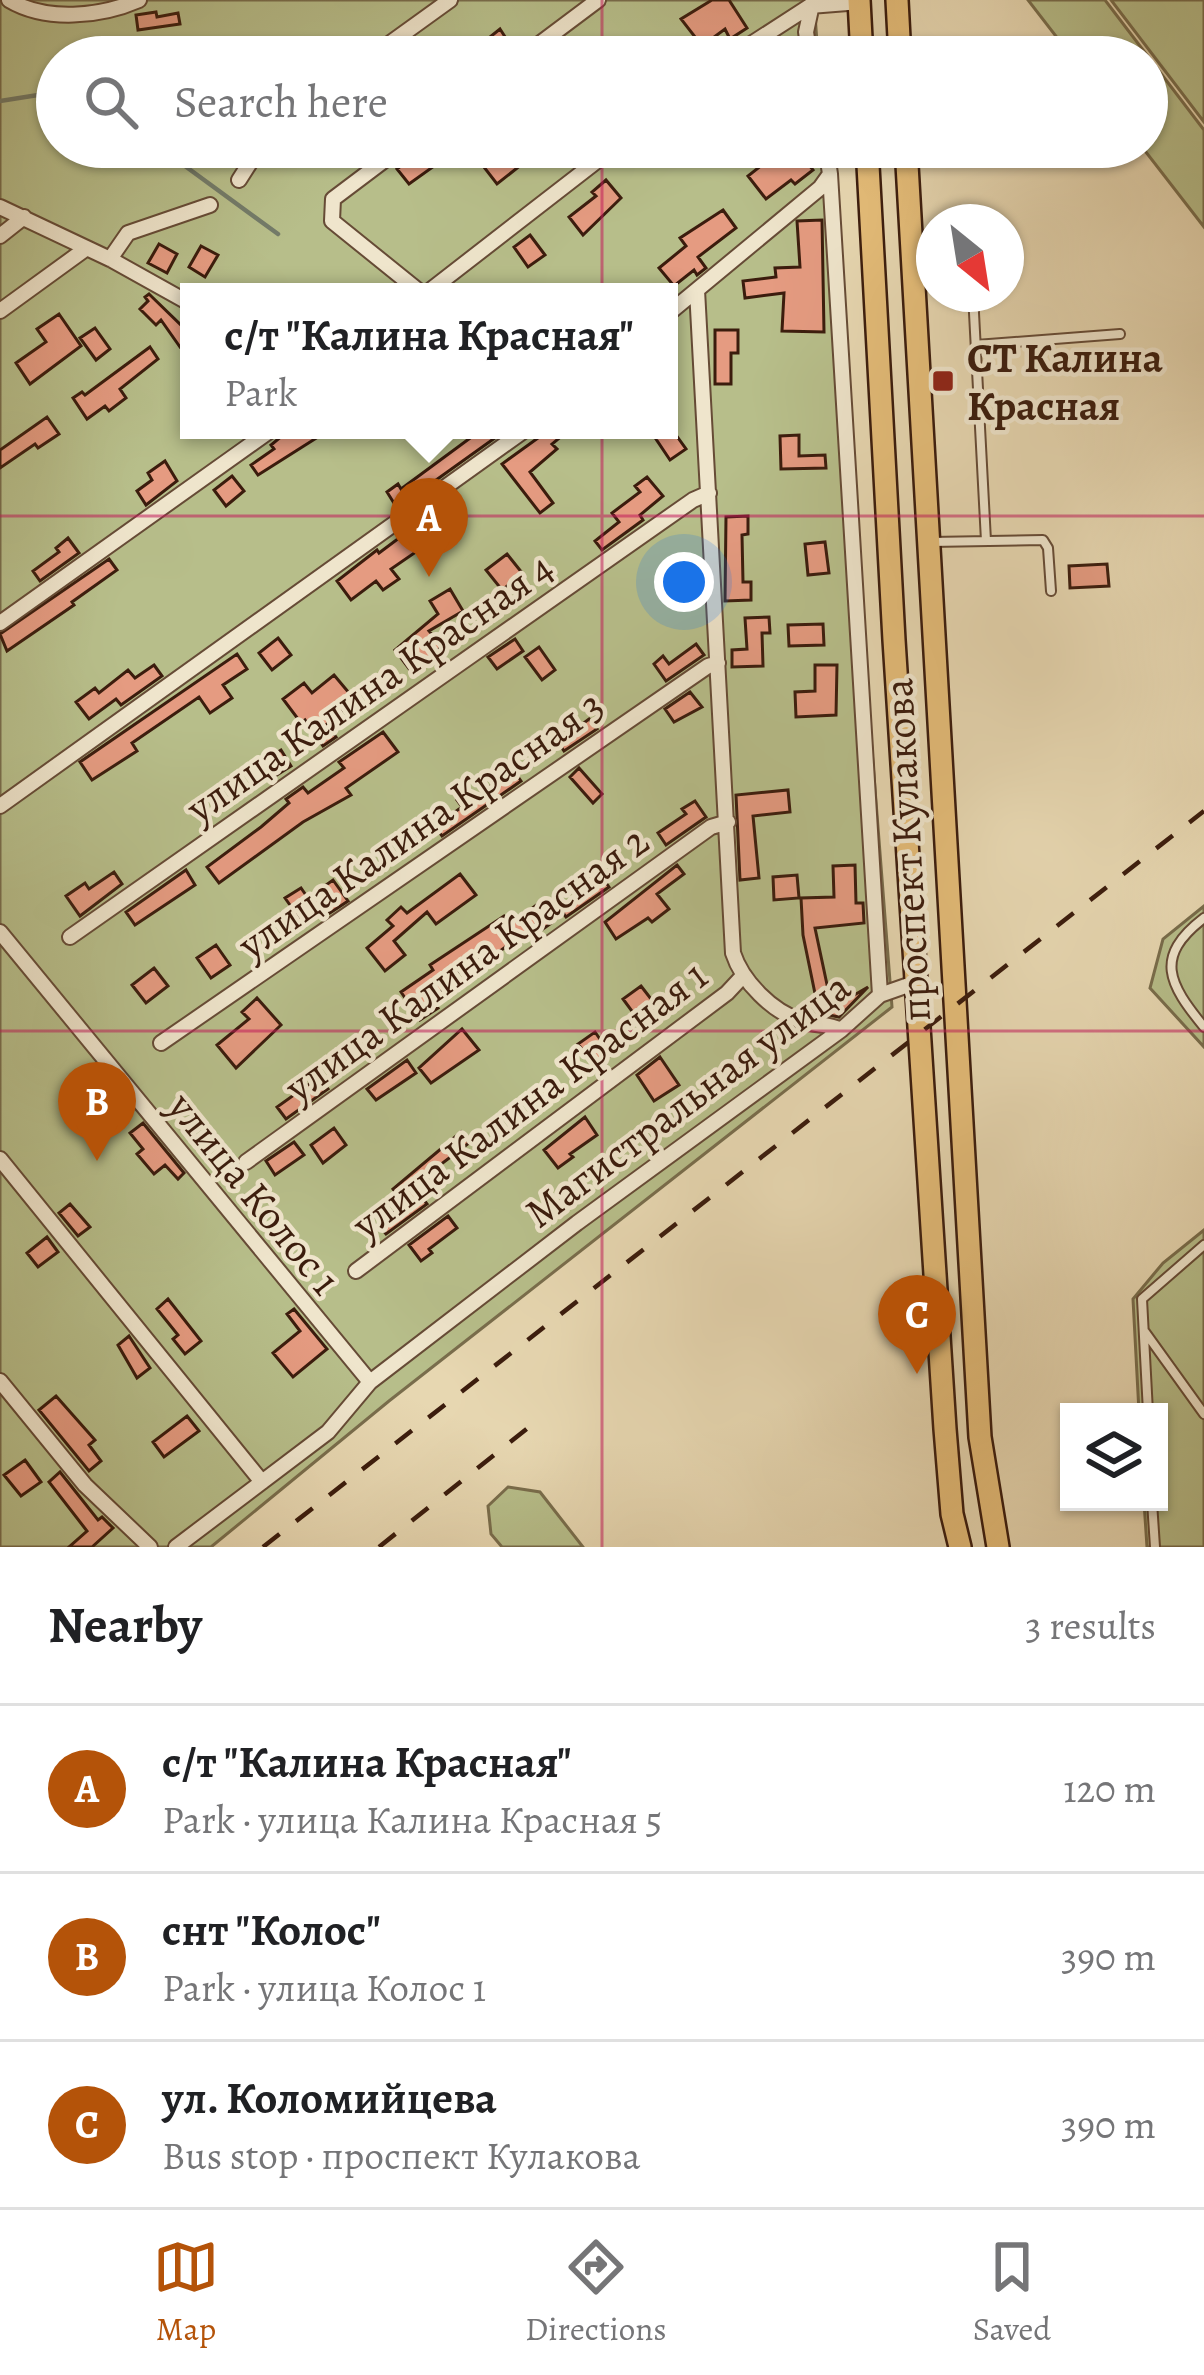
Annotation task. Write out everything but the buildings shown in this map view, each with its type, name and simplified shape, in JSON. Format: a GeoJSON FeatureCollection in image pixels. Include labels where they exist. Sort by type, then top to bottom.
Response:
{"type":"FeatureCollection","features":[{"type":"Feature","properties":{"kind":"main road"},"geometry":{"type":"LineString","coordinates":[[897,0],[900,36]]}},
{"type":"Feature","properties":{"kind":"main road"},"geometry":{"type":"LineString","coordinates":[[860,1],[861,36]]}},
{"type":"Feature","properties":{"kind":"main road","name":"проспект Кулакова"},"geometry":{"type":"LineString","coordinates":[[868,168],[944,1429],[960,1547]]}},
{"type":"Feature","properties":{"kind":"main road","name":"проспект Кулакова"},"geometry":{"type":"LineString","coordinates":[[907,168],[980,1437],[998,1547]]}},
{"type":"Feature","properties":{"kind":"street"},"geometry":{"type":"LineString","coordinates":[[9,0],[26,10],[58,15],[124,7],[139,0]]}},
{"type":"Feature","properties":{"kind":"street"},"geometry":{"type":"LineString","coordinates":[[400,36],[450,0]]}},
{"type":"Feature","properties":{"kind":"street"},"geometry":{"type":"LineString","coordinates":[[550,36],[598,0]]}},
{"type":"Feature","properties":{"kind":"street"},"geometry":{"type":"LineString","coordinates":[[762,36],[812,3],[860,1]]}},
{"type":"Feature","properties":{"kind":"street"},"geometry":{"type":"LineString","coordinates":[[807,36],[812,3]]}},
{"type":"Feature","properties":{"kind":"street"},"geometry":{"type":"LineString","coordinates":[[239,180],[247,168]]}},
{"type":"Feature","properties":{"kind":"street"},"geometry":{"type":"LineString","coordinates":[[374,168],[333,199],[332,220],[412,283]]}},
{"type":"Feature","properties":{"kind":"street"},"geometry":{"type":"LineString","coordinates":[[436,283],[587,168]]}},
{"type":"Feature","properties":{"kind":"street","name":"Магистральная улица"},"geometry":{"type":"LineString","coordinates":[[176,1547],[328,1432],[370,1382],[577,1222],[841,1030],[880,995],[829,168]]}},
{"type":"Feature","properties":{"kind":"street"},"geometry":{"type":"LineString","coordinates":[[678,307],[820,188],[830,174]]}},
{"type":"Feature","properties":{"kind":"street"},"geometry":{"type":"LineString","coordinates":[[110,259],[128,233],[210,206]]}},
{"type":"Feature","properties":{"kind":"street"},"geometry":{"type":"LineString","coordinates":[[0,207],[180,298]]}},
{"type":"Feature","properties":{"kind":"street"},"geometry":{"type":"LineString","coordinates":[[0,236],[24,217]]}},
{"type":"Feature","properties":{"kind":"street"},"geometry":{"type":"LineString","coordinates":[[0,310],[84,250]]}},
{"type":"Feature","properties":{"kind":"street"},"geometry":{"type":"LineString","coordinates":[[698,290],[733,953],[741,978],[786,1014],[841,1030]]}},
{"type":"Feature","properties":{"kind":"street"},"geometry":{"type":"LineString","coordinates":[[0,623],[258,439]]}},
{"type":"Feature","properties":{"kind":"street"},"geometry":{"type":"LineString","coordinates":[[0,806],[512,439]]}},
{"type":"Feature","properties":{"kind":"street","name":"улица Калина Красная 4"},"geometry":{"type":"LineString","coordinates":[[70,937],[709,493]]}},
{"type":"Feature","properties":{"kind":"street","name":"улица Калина Красная 3"},"geometry":{"type":"LineString","coordinates":[[160,1043],[718,663]]}},
{"type":"Feature","properties":{"kind":"street","name":"улица Калина Красная 2"},"geometry":{"type":"LineString","coordinates":[[246,1162],[711,827],[728,823]]}},
{"type":"Feature","properties":{"kind":"street","name":"улица Колос 1"},"geometry":{"type":"LineString","coordinates":[[0,932],[370,1382]]}},
{"type":"Feature","properties":{"kind":"street","name":"улица Калина Красная 1"},"geometry":{"type":"LineString","coordinates":[[356,1271],[741,978]]}},
{"type":"Feature","properties":{"kind":"street"},"geometry":{"type":"LineString","coordinates":[[880,995],[917,982]]}},
{"type":"Feature","properties":{"kind":"street"},"geometry":{"type":"LineString","coordinates":[[0,1159],[262,1482]]}},
{"type":"Feature","properties":{"kind":"street"},"geometry":{"type":"LineString","coordinates":[[0,1381],[85,1485],[150,1547]]}},
{"type":"Feature","properties":{"kind":"lane"},"geometry":{"type":"LineString","coordinates":[[974,312],[986,541]]}},
{"type":"Feature","properties":{"kind":"lane"},"geometry":{"type":"LineString","coordinates":[[976,345],[1120,334]]}},
{"type":"Feature","properties":{"kind":"lane"},"geometry":{"type":"LineString","coordinates":[[930,542],[1043,540],[1048,548],[1051,590]]}},
{"type":"Feature","properties":{"kind":"lane"},"geometry":{"type":"LineString","coordinates":[[1204,918],[1181,938],[1172,962],[1176,993],[1204,1027]]}},
{"type":"Feature","properties":{"kind":"lane"},"geometry":{"type":"LineString","coordinates":[[1148,1403],[1142,1299],[1204,1245]]}},
{"type":"Feature","properties":{"kind":"lane"},"geometry":{"type":"LineString","coordinates":[[1144,1331],[1204,1414]]}},
{"type":"Feature","properties":{"kind":"lane"},"geometry":{"type":"LineString","coordinates":[[1153,1511],[1155,1547]]}},
{"type":"Feature","properties":{"kind":"green space"},"geometry":{"type":"Polygon","coordinates":[[[0,0],[814,0],[817,36],[36,36],[36,168],[827,168],[892,1007],[389,1401],[211,1547],[0,1547],[0,0]]]}},
{"type":"Feature","properties":{"kind":"green space"},"geometry":{"type":"Polygon","coordinates":[[[1028,0],[1105,0],[1132,36],[1056,36],[1028,0]]]}},
{"type":"Feature","properties":{"kind":"green space"},"geometry":{"type":"Polygon","coordinates":[[[1111,0],[1204,0],[1204,122],[1168,75],[1168,36],[1138,36],[1111,0]]]}},
{"type":"Feature","properties":{"kind":"green space"},"geometry":{"type":"Polygon","coordinates":[[[1168,83],[1204,130],[1204,227],[1158,168],[1168,168],[1168,83]]]}},
{"type":"Feature","properties":{"kind":"green space"},"geometry":{"type":"Polygon","coordinates":[[[1204,906],[1204,1047],[1150,988],[1163,939],[1204,906]]]}},
{"type":"Feature","properties":{"kind":"green space"},"geometry":{"type":"Polygon","coordinates":[[[1204,1230],[1204,1547],[1147,1547],[1145,1511],[1168,1511],[1168,1403],[1139,1403],[1133,1299],[1163,1263],[1204,1230]]]}},
{"type":"Feature","properties":{"kind":"green space"},"geometry":{"type":"Polygon","coordinates":[[[508,1487],[540,1492],[583,1547],[502,1547],[491,1534],[488,1506],[508,1487]]]}},
{"type":"Feature","properties":{"kind":"waterway"},"geometry":{"type":"LineString","coordinates":[[0,101],[36,95]]}},
{"type":"Feature","properties":{"kind":"waterway"},"geometry":{"type":"LineString","coordinates":[[188,168],[278,234]]}},
{"type":"Feature","properties":{"kind":"railway"},"geometry":{"type":"LineString","coordinates":[[263,1547],[1204,811]]}},
{"type":"Feature","properties":{"kind":"railway"},"geometry":{"type":"LineString","coordinates":[[379,1547],[534,1423]]}},
{"type":"Feature","properties":{"kind":"place","name":"СТ Калина Красная"},"geometry":{"type":"Point","coordinates":[943,381]}},
{"type":"Feature","properties":{"kind":"place","name":"с/т \"Калина Красная\""},"geometry":{"type":"Point","coordinates":[429,577]}},
{"type":"Feature","properties":{"kind":"place","name":"снт \"Колос\""},"geometry":{"type":"Point","coordinates":[97,1161]}},
{"type":"Feature","properties":{"kind":"place","name":"ул. Коломийцева"},"geometry":{"type":"Point","coordinates":[917,1374]}}]}
